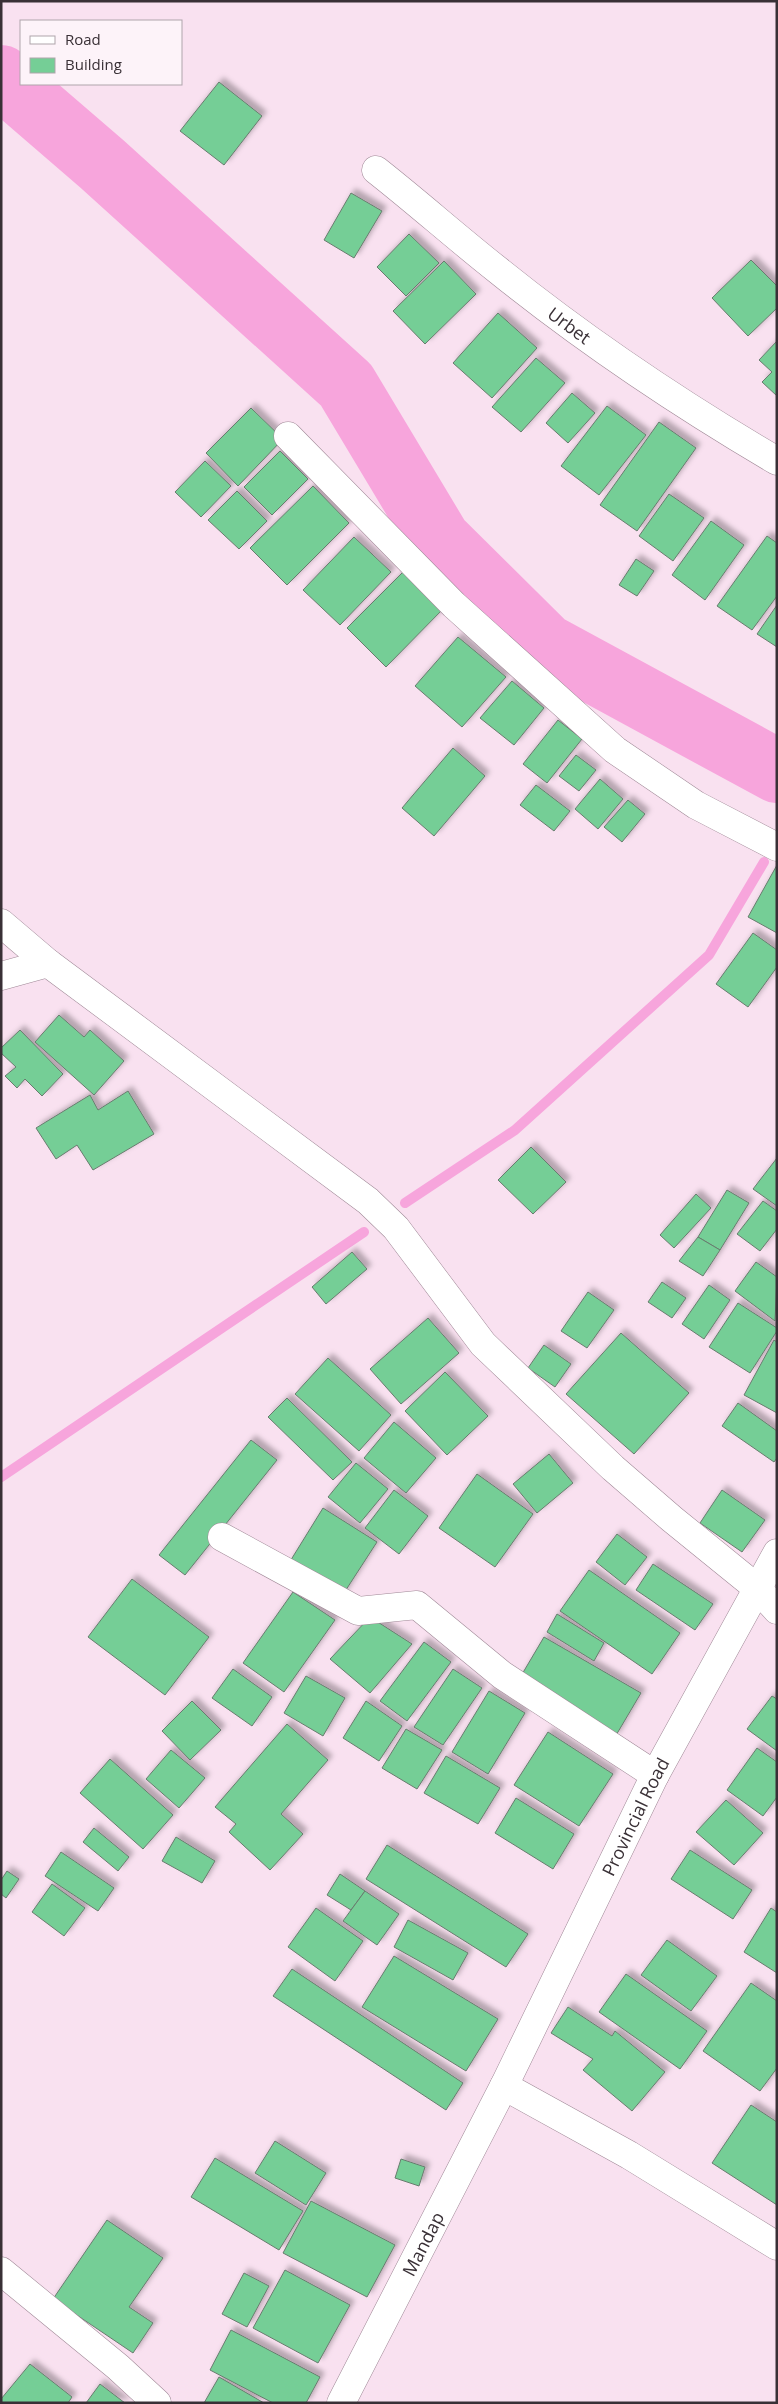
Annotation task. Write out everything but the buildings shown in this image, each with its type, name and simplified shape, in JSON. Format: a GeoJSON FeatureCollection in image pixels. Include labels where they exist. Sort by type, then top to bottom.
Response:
{"type":"FeatureCollection","features":[{"type":"Feature","properties":{"kind":"street","name":"Urbet"},"geometry":{"type":"LineString","coordinates":[[376,170],[436,217],[499,271],[606,352],[706,419],[777,461]]}},
{"type":"Feature","properties":{"kind":"street"},"geometry":{"type":"LineString","coordinates":[[288,436],[454,605],[615,750],[696,805],[777,847]]}},
{"type":"Feature","properties":{"kind":"street"},"geometry":{"type":"LineString","coordinates":[[1,923],[48,962],[368,1201],[396,1228],[490,1351],[613,1468],[757,1588],[777,1610]]}},
{"type":"Feature","properties":{"kind":"street"},"geometry":{"type":"LineString","coordinates":[[1,976],[48,962]]}},
{"type":"Feature","properties":{"kind":"street"},"geometry":{"type":"LineString","coordinates":[[222,1537],[358,1611],[417,1605],[502,1675],[655,1775]]}},
{"type":"Feature","properties":{"kind":"street","name":"Provincial Road"},"geometry":{"type":"LineString","coordinates":[[504,2086],[655,1775],[777,1553]]}},
{"type":"Feature","properties":{"kind":"street"},"geometry":{"type":"LineString","coordinates":[[504,2086],[629,2156],[777,2246]]}},
{"type":"Feature","properties":{"kind":"street","name":"Mandap"},"geometry":{"type":"LineString","coordinates":[[341,2403],[504,2086]]}},
{"type":"Feature","properties":{"kind":"street"},"geometry":{"type":"LineString","coordinates":[[1,2272],[118,2367],[157,2403]]}},
{"type":"Feature","properties":{"kind":"waterway"},"geometry":{"type":"LineString","coordinates":[[1,77],[102,164],[346,385],[439,540],[545,645],[777,771]]}},
{"type":"Feature","properties":{"kind":"waterway"},"geometry":{"type":"LineString","coordinates":[[405,1203],[515,1130],[709,955],[764,862]]}},
{"type":"Feature","properties":{"kind":"waterway"},"geometry":{"type":"LineString","coordinates":[[1,1477],[364,1232]]}}]}
